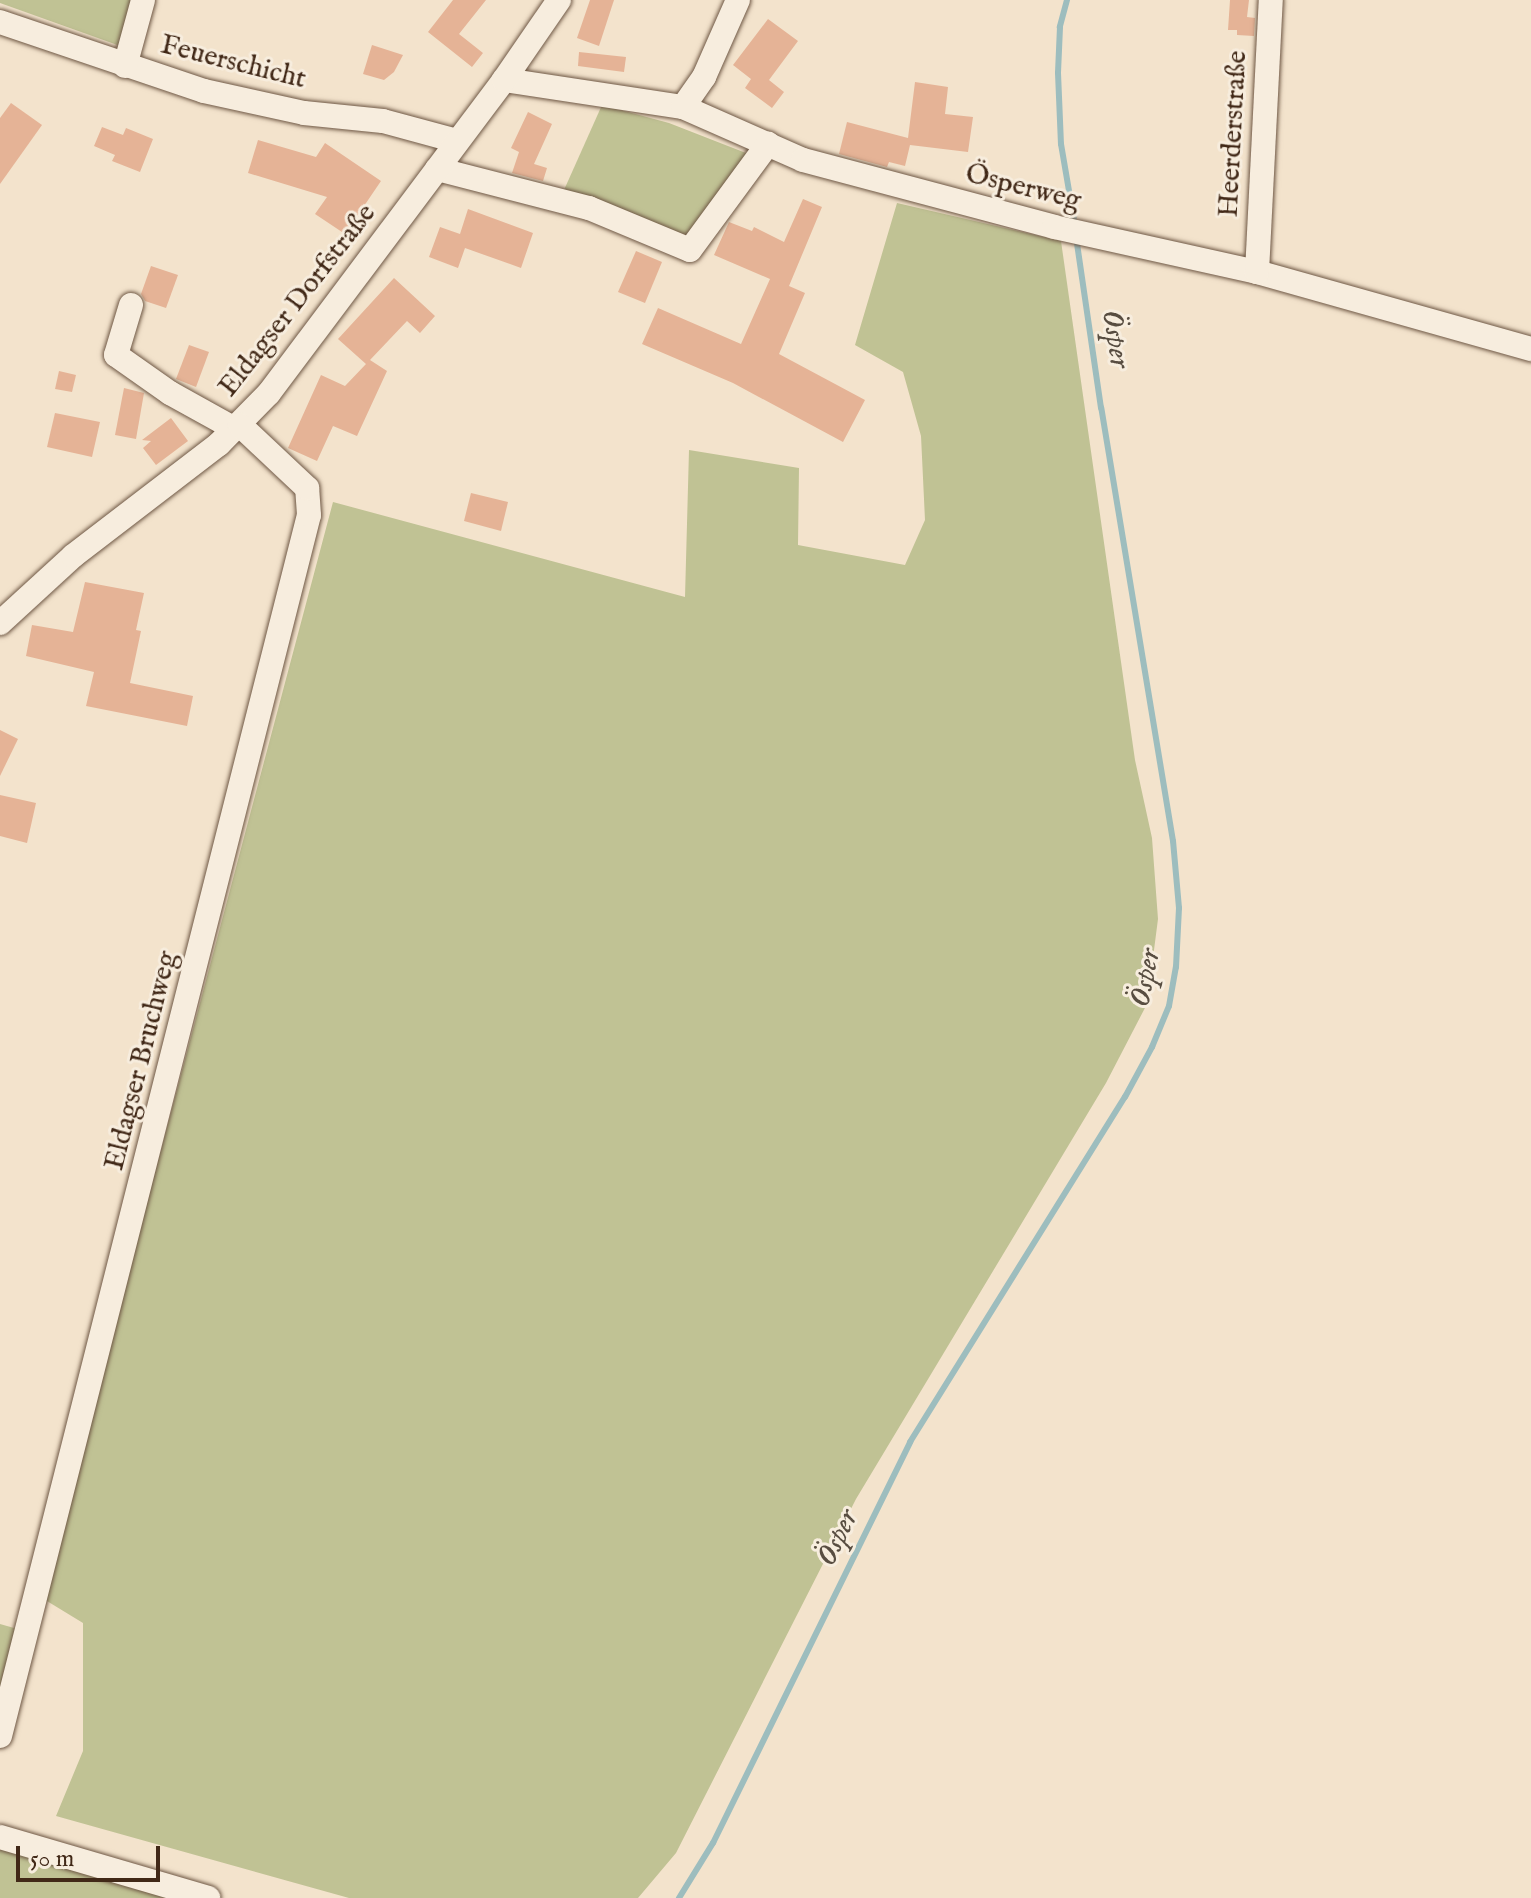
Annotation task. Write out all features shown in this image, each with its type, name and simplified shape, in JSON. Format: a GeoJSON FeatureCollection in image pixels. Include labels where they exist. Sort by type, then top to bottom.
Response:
{"type":"FeatureCollection","features":[{"type":"Feature","properties":{"kind":"street"},"geometry":{"type":"LineString","coordinates":[[125,66],[143,0]]}},
{"type":"Feature","properties":{"kind":"street","name":"Eldagser Dorfstraße"},"geometry":{"type":"LineString","coordinates":[[0,623],[58,569],[238,427],[305,350],[504,80],[559,0]]}},
{"type":"Feature","properties":{"kind":"street"},"geometry":{"type":"LineString","coordinates":[[683,107],[704,77],[738,0]]}},
{"type":"Feature","properties":{"kind":"street","name":"Heerderstraße"},"geometry":{"type":"LineString","coordinates":[[1257,272],[1271,0]]}},
{"type":"Feature","properties":{"kind":"street","name":"Feuerschicht"},"geometry":{"type":"LineString","coordinates":[[0,22],[204,91],[304,113],[383,121],[457,141]]}},
{"type":"Feature","properties":{"kind":"street","name":"Ösperweg"},"geometry":{"type":"LineString","coordinates":[[504,80],[683,107],[803,160],[1054,227],[1257,272],[1531,349]]}},
{"type":"Feature","properties":{"kind":"street"},"geometry":{"type":"LineString","coordinates":[[437,169],[589,208],[690,250],[768,144]]}},
{"type":"Feature","properties":{"kind":"street","name":"Eldagser Bruchweg"},"geometry":{"type":"LineString","coordinates":[[0,1736],[309,515],[307,488],[238,427],[194,408],[116,355],[131,305]]}},
{"type":"Feature","properties":{"kind":"street"},"geometry":{"type":"LineString","coordinates":[[0,1837],[208,1898]]}},
{"type":"Feature","properties":{"kind":"green space"},"geometry":{"type":"Polygon","coordinates":[[[0,0],[136,0],[123,47],[0,3],[0,0]]]}},
{"type":"Feature","properties":{"kind":"green space"},"geometry":{"type":"Polygon","coordinates":[[[602,105],[669,123],[751,155],[687,244],[564,190],[602,105]]]}},
{"type":"Feature","properties":{"kind":"green space"},"geometry":{"type":"Polygon","coordinates":[[[897,203],[1061,241],[1135,760],[1152,838],[1158,919],[1147,1004],[1106,1083],[856,1499],[676,1853],[638,1898],[349,1898],[56,1816],[83,1751],[83,1623],[42,1598],[333,502],[685,597],[689,450],[799,468],[798,545],[905,565],[925,520],[921,436],[903,372],[855,345],[897,203]]]}},
{"type":"Feature","properties":{"kind":"green space"},"geometry":{"type":"Polygon","coordinates":[[[0,1624],[21,1630],[0,1705],[0,1624]]]}},
{"type":"Feature","properties":{"kind":"green space"},"geometry":{"type":"Polygon","coordinates":[[[0,1844],[178,1898],[0,1898],[0,1844]]]}},
{"type":"Feature","properties":{"kind":"building"},"geometry":{"type":"Polygon","coordinates":[[[453,0],[486,0],[459,34],[483,53],[472,67],[428,32],[453,0]]]}},
{"type":"Feature","properties":{"kind":"building"},"geometry":{"type":"Polygon","coordinates":[[[590,0],[614,0],[599,46],[577,38],[590,0]]]}},
{"type":"Feature","properties":{"kind":"building"},"geometry":{"type":"Polygon","coordinates":[[[1230,0],[1249,0],[1247,17],[1255,18],[1254,36],[1237,35],[1237,30],[1228,30],[1230,0]]]}},
{"type":"Feature","properties":{"kind":"building"},"geometry":{"type":"Polygon","coordinates":[[[768,19],[798,41],[769,80],[784,92],[772,108],[745,88],[751,79],[733,65],[768,19]]]}},
{"type":"Feature","properties":{"kind":"building"},"geometry":{"type":"Polygon","coordinates":[[[372,45],[403,55],[394,72],[384,80],[363,74],[372,45]]]}},
{"type":"Feature","properties":{"kind":"building"},"geometry":{"type":"Polygon","coordinates":[[[579,52],[626,57],[624,72],[578,66],[579,52]]]}},
{"type":"Feature","properties":{"kind":"building"},"geometry":{"type":"Polygon","coordinates":[[[915,82],[948,87],[945,114],[973,117],[968,152],[910,145],[905,166],[889,162],[887,167],[839,154],[847,122],[908,138],[915,82]]]}},
{"type":"Feature","properties":{"kind":"building"},"geometry":{"type":"Polygon","coordinates":[[[11,103],[42,125],[0,184],[0,118],[11,103]]]}},
{"type":"Feature","properties":{"kind":"building"},"geometry":{"type":"Polygon","coordinates":[[[528,112],[552,124],[534,164],[547,168],[543,181],[512,173],[519,152],[511,148],[528,112]]]}},
{"type":"Feature","properties":{"kind":"building"},"geometry":{"type":"Polygon","coordinates":[[[102,127],[123,135],[126,128],[153,139],[140,172],[112,161],[115,155],[94,146],[102,127]]]}},
{"type":"Feature","properties":{"kind":"building"},"geometry":{"type":"Polygon","coordinates":[[[258,140],[316,157],[325,143],[381,181],[345,234],[315,214],[327,197],[248,173],[258,140]]]}},
{"type":"Feature","properties":{"kind":"building"},"geometry":{"type":"Polygon","coordinates":[[[803,199],[822,207],[789,286],[805,293],[779,354],[865,400],[843,442],[733,383],[642,344],[658,308],[741,344],[770,279],[714,255],[729,222],[752,231],[754,227],[784,242],[803,199]]]}},
{"type":"Feature","properties":{"kind":"building"},"geometry":{"type":"Polygon","coordinates":[[[468,209],[533,233],[521,268],[465,248],[458,268],[429,257],[440,227],[460,234],[468,209]]]}},
{"type":"Feature","properties":{"kind":"building"},"geometry":{"type":"Polygon","coordinates":[[[636,251],[662,262],[645,303],[618,292],[636,251]]]}},
{"type":"Feature","properties":{"kind":"building"},"geometry":{"type":"Polygon","coordinates":[[[151,266],[178,275],[166,308],[145,301],[141,294],[151,266]]]}},
{"type":"Feature","properties":{"kind":"building"},"geometry":{"type":"Polygon","coordinates":[[[394,278],[435,316],[420,333],[407,321],[370,360],[387,371],[357,436],[333,426],[317,461],[288,448],[321,375],[345,386],[366,364],[338,339],[394,278]]]}},
{"type":"Feature","properties":{"kind":"building"},"geometry":{"type":"Polygon","coordinates":[[[189,345],[209,352],[196,387],[176,379],[189,345]]]}},
{"type":"Feature","properties":{"kind":"building"},"geometry":{"type":"Polygon","coordinates":[[[59,371],[76,375],[72,392],[55,389],[59,371]]]}},
{"type":"Feature","properties":{"kind":"building"},"geometry":{"type":"Polygon","coordinates":[[[124,388],[144,393],[136,439],[115,435],[124,388]]]}},
{"type":"Feature","properties":{"kind":"building"},"geometry":{"type":"Polygon","coordinates":[[[55,413],[100,422],[92,457],[47,447],[55,413]]]}},
{"type":"Feature","properties":{"kind":"building"},"geometry":{"type":"Polygon","coordinates":[[[171,418],[188,441],[156,465],[143,448],[151,441],[142,440],[171,418]]]}},
{"type":"Feature","properties":{"kind":"building"},"geometry":{"type":"Polygon","coordinates":[[[471,493],[508,502],[501,531],[464,521],[471,493]]]}},
{"type":"Feature","properties":{"kind":"building"},"geometry":{"type":"Polygon","coordinates":[[[85,582],[144,593],[136,630],[141,631],[130,683],[193,696],[187,726],[86,706],[94,672],[26,656],[32,625],[73,632],[85,582]]]}},
{"type":"Feature","properties":{"kind":"building"},"geometry":{"type":"Polygon","coordinates":[[[0,730],[18,739],[0,776],[0,730]]]}},
{"type":"Feature","properties":{"kind":"building"},"geometry":{"type":"Polygon","coordinates":[[[0,795],[36,803],[27,843],[0,836],[0,795]]]}},
{"type":"Feature","properties":{"kind":"waterway","name":"Ösper"},"geometry":{"type":"LineString","coordinates":[[1067,0],[1060,27],[1058,73],[1061,144],[1075,226]]}},
{"type":"Feature","properties":{"kind":"waterway","name":"Ösper"},"geometry":{"type":"LineString","coordinates":[[679,1898],[713,1843],[910,1442],[1125,1097],[1152,1047],[1169,1006],[1176,967],[1179,908],[1173,841],[1101,408],[1076,237]]}}]}
